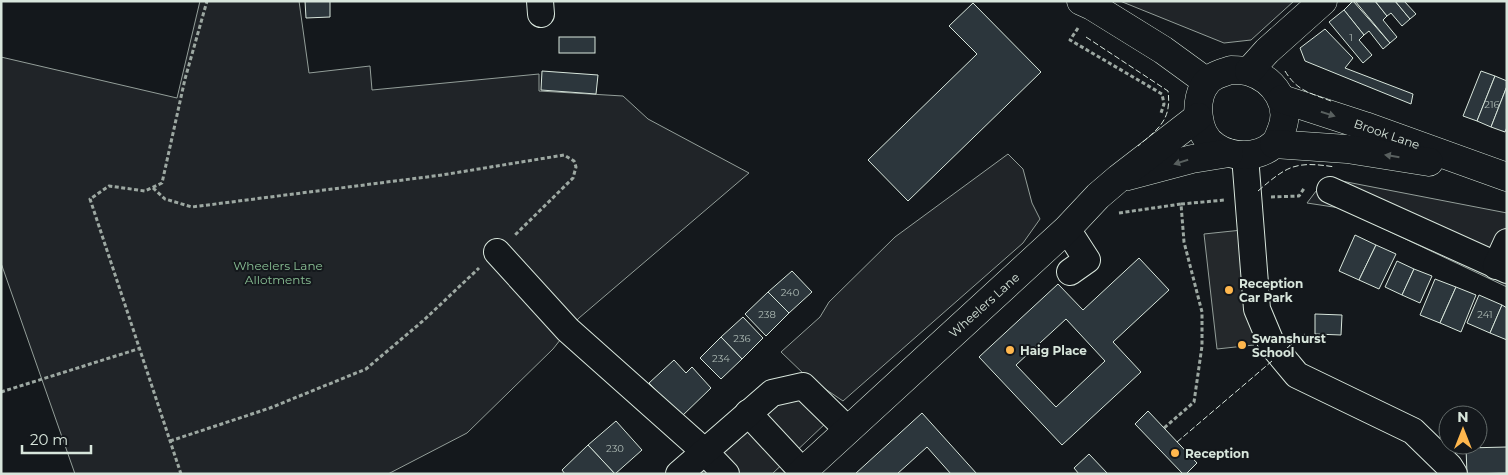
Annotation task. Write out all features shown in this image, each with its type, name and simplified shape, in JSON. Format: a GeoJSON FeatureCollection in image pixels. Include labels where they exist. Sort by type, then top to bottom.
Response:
{"type":"FeatureCollection","features":[{"type":"Feature","properties":{"kind":"main road"},"geometry":{"type":"LineString","coordinates":[[1249,71],[1267,51],[1323,1]]}},
{"type":"Feature","properties":{"kind":"main road"},"geometry":{"type":"LineString","coordinates":[[1086,4],[1163,50],[1207,82]]}},
{"type":"Feature","properties":{"kind":"main road"},"geometry":{"type":"LineString","coordinates":[[1231,70],[1249,71],[1264,79],[1273,87],[1282,99],[1285,114],[1282,129],[1274,144],[1257,153],[1237,154],[1215,147],[1205,137],[1198,117],[1198,102],[1207,82],[1216,75],[1231,70]]}},
{"type":"Feature","properties":{"kind":"main road","name":"Brook Lane"},"geometry":{"type":"LineString","coordinates":[[1282,99],[1500,174]]}},
{"type":"Feature","properties":{"kind":"main road","name":"Wheelers Lane"},"geometry":{"type":"LineString","coordinates":[[801,473],[1067,229],[1098,196],[1198,117]]}},
{"type":"Feature","properties":{"kind":"main road","name":"Brook Lane"},"geometry":{"type":"LineString","coordinates":[[1274,144],[1347,149],[1500,174]]}},
{"type":"Feature","properties":{"kind":"main road","name":"Wheelers Lane"},"geometry":{"type":"LineString","coordinates":[[1119,178],[1192,159],[1237,154]]}},
{"type":"Feature","properties":{"kind":"street"},"geometry":{"type":"LineString","coordinates":[[1237,154],[1249,198],[1257,309],[1272,345],[1297,375],[1413,430],[1454,474]]}},
{"type":"Feature","properties":{"kind":"street"},"geometry":{"type":"LineString","coordinates":[[1319,186],[1503,259]]}},
{"type":"Feature","properties":{"kind":"street"},"geometry":{"type":"LineString","coordinates":[[1067,229],[1087,260],[1070,272]]}},
{"type":"Feature","properties":{"kind":"street"},"geometry":{"type":"LineString","coordinates":[[497,252],[568,330],[704,451],[726,474]]}},
{"type":"Feature","properties":{"kind":"street"},"geometry":{"type":"LineString","coordinates":[[679,474],[772,393],[803,386],[848,430]]}},
{"type":"Feature","properties":{"kind":"street"},"geometry":{"type":"LineString","coordinates":[[748,413],[801,473]]}},
{"type":"Feature","properties":{"kind":"path"},"geometry":{"type":"LineString","coordinates":[[181,474],[138,349],[90,199],[108,186],[145,192],[162,183],[186,79],[207,1]]}},
{"type":"Feature","properties":{"kind":"path"},"geometry":{"type":"LineString","coordinates":[[1086,4],[1070,40],[1162,94],[1164,104],[1161,116]]}},
{"type":"Feature","properties":{"kind":"path"},"geometry":{"type":"LineString","coordinates":[[153,188],[165,199],[192,207],[442,175],[564,155],[574,161],[576,167],[573,178],[497,252],[424,320],[366,369],[270,408],[170,441]]}},
{"type":"Feature","properties":{"kind":"path"},"geometry":{"type":"LineString","coordinates":[[1098,196],[1114,213],[1181,204],[1299,196],[1319,186]]}},
{"type":"Feature","properties":{"kind":"path"},"geometry":{"type":"LineString","coordinates":[[1164,428],[1194,402],[1202,346],[1202,312],[1184,242],[1181,204]]}},
{"type":"Feature","properties":{"kind":"path"},"geometry":{"type":"LineString","coordinates":[[1,392],[138,349]]}},
{"type":"Feature","properties":{"kind":"green space","name":"Wheelers Lane Allotments"},"geometry":{"type":"Polygon","coordinates":[[[200,1],[299,1],[309,73],[370,66],[372,90],[539,74],[539,91],[623,96],[648,119],[749,173],[579,318],[553,349],[467,433],[388,474],[75,474],[1,263],[1,57],[177,98],[200,1]]]}},
{"type":"Feature","properties":{"kind":"green space"},"geometry":{"type":"Polygon","coordinates":[[[1120,1],[1294,1],[1251,40],[1224,43],[1120,1]]]}},
{"type":"Feature","properties":{"kind":"green space"},"geometry":{"type":"Polygon","coordinates":[[[1008,154],[1023,169],[1032,203],[1040,219],[1023,243],[843,401],[806,376],[781,352],[820,317],[829,302],[895,237],[1008,154]]]}},
{"type":"Feature","properties":{"kind":"green space"},"geometry":{"type":"Polygon","coordinates":[[[1326,178],[1507,213],[1507,287],[1340,208],[1307,203],[1326,178]]]}},
{"type":"Feature","properties":{"kind":"green space"},"geometry":{"type":"Polygon","coordinates":[[[798,400],[822,411],[827,422],[772,474],[700,474],[783,401],[798,400]]]}},
{"type":"Feature","properties":{"kind":"shaded area","name":"Reception Car Park"},"geometry":{"type":"Polygon","coordinates":[[[1242,230],[1254,345],[1217,349],[1204,234],[1242,230]]]}},
{"type":"Feature","properties":{"kind":"building"},"geometry":{"type":"Polygon","coordinates":[[[305,1],[330,1],[330,17],[306,18],[305,1]]]}},
{"type":"Feature","properties":{"kind":"building"},"geometry":{"type":"Polygon","coordinates":[[[1353,1],[1390,43],[1383,49],[1369,31],[1364,35],[1344,10],[1353,1]]]}},
{"type":"Feature","properties":{"kind":"building"},"geometry":{"type":"Polygon","coordinates":[[[1355,1],[1375,1],[1387,16],[1383,20],[1397,37],[1390,43],[1355,1]]]}},
{"type":"Feature","properties":{"kind":"building"},"geometry":{"type":"Polygon","coordinates":[[[1375,1],[1395,1],[1410,19],[1402,26],[1391,13],[1387,16],[1375,1]]]}},
{"type":"Feature","properties":{"kind":"building"},"geometry":{"type":"Polygon","coordinates":[[[1395,1],[1404,1],[1416,14],[1410,19],[1395,1]]]}},
{"type":"Feature","properties":{"kind":"building"},"geometry":{"type":"Polygon","coordinates":[[[973,3],[1041,72],[908,201],[868,160],[977,54],[949,26],[973,3]]]}},
{"type":"Feature","properties":{"kind":"building"},"geometry":{"type":"Polygon","coordinates":[[[1344,10],[1364,35],[1359,40],[1372,55],[1363,63],[1329,22],[1344,10]]]}},
{"type":"Feature","properties":{"kind":"building"},"geometry":{"type":"Polygon","coordinates":[[[1325,29],[1353,58],[1345,68],[1413,94],[1411,104],[1305,61],[1300,48],[1325,29]]]}},
{"type":"Feature","properties":{"kind":"building"},"geometry":{"type":"Polygon","coordinates":[[[559,37],[595,37],[595,53],[559,53],[559,37]]]}},
{"type":"Feature","properties":{"kind":"building"},"geometry":{"type":"Polygon","coordinates":[[[542,71],[598,75],[596,94],[541,90],[542,71]]]}},
{"type":"Feature","properties":{"kind":"building"},"geometry":{"type":"Polygon","coordinates":[[[1481,71],[1495,76],[1477,121],[1463,116],[1481,71]]]}},
{"type":"Feature","properties":{"kind":"building"},"geometry":{"type":"Polygon","coordinates":[[[1495,76],[1507,81],[1507,86],[1491,127],[1477,121],[1495,76]]]}},
{"type":"Feature","properties":{"kind":"building"},"geometry":{"type":"Polygon","coordinates":[[[1507,86],[1507,127],[1505,132],[1491,127],[1507,86]]]}},
{"type":"Feature","properties":{"kind":"building"},"geometry":{"type":"Polygon","coordinates":[[[1355,235],[1376,245],[1359,280],[1339,271],[1355,235]]]}},
{"type":"Feature","properties":{"kind":"building"},"geometry":{"type":"Polygon","coordinates":[[[1376,245],[1396,254],[1379,289],[1359,280],[1376,245]]]}},
{"type":"Feature","properties":{"kind":"building","name":"Haig Place"},"geometry":{"type":"Polygon","coordinates":[[[1139,258],[1169,290],[1113,342],[1141,372],[1062,445],[979,357],[1058,284],[1083,310],[1139,258]],[[1066,319],[1016,365],[1056,407],[1105,361],[1066,319]]]}},
{"type":"Feature","properties":{"kind":"building"},"geometry":{"type":"Polygon","coordinates":[[[1397,261],[1414,269],[1402,295],[1385,287],[1397,261]]]}},
{"type":"Feature","properties":{"kind":"building"},"geometry":{"type":"Polygon","coordinates":[[[1414,269],[1432,276],[1420,303],[1402,295],[1414,269]]]}},
{"type":"Feature","properties":{"kind":"building"},"geometry":{"type":"Polygon","coordinates":[[[792,271],[812,292],[789,313],[768,292],[792,271]]]}},
{"type":"Feature","properties":{"kind":"building"},"geometry":{"type":"Polygon","coordinates":[[[1435,279],[1456,287],[1440,323],[1420,315],[1435,279]]]}},
{"type":"Feature","properties":{"kind":"building"},"geometry":{"type":"Polygon","coordinates":[[[1456,287],[1476,295],[1461,332],[1440,323],[1456,287]]]}},
{"type":"Feature","properties":{"kind":"building"},"geometry":{"type":"Polygon","coordinates":[[[768,292],[789,313],[766,336],[745,314],[768,292]]]}},
{"type":"Feature","properties":{"kind":"building"},"geometry":{"type":"Polygon","coordinates":[[[1479,295],[1502,305],[1490,333],[1467,323],[1479,295]]]}},
{"type":"Feature","properties":{"kind":"building"},"geometry":{"type":"Polygon","coordinates":[[[1502,305],[1507,308],[1507,340],[1490,333],[1502,305]]]}},
{"type":"Feature","properties":{"kind":"building"},"geometry":{"type":"Polygon","coordinates":[[[1315,314],[1342,315],[1341,335],[1315,334],[1315,314]]]}},
{"type":"Feature","properties":{"kind":"building"},"geometry":{"type":"Polygon","coordinates":[[[743,317],[763,338],[742,359],[721,337],[743,317]]]}},
{"type":"Feature","properties":{"kind":"building"},"geometry":{"type":"Polygon","coordinates":[[[721,337],[742,359],[721,379],[700,358],[721,337]]]}},
{"type":"Feature","properties":{"kind":"building"},"geometry":{"type":"Polygon","coordinates":[[[674,360],[686,373],[692,367],[711,388],[681,417],[649,383],[674,360]]]}},
{"type":"Feature","properties":{"kind":"building","name":"Reception"},"geometry":{"type":"Polygon","coordinates":[[[1148,411],[1197,463],[1186,474],[1183,474],[1135,424],[1148,411]]]}},
{"type":"Feature","properties":{"kind":"building"},"geometry":{"type":"Polygon","coordinates":[[[922,413],[977,474],[951,474],[927,447],[897,474],[855,474],[922,413]]]}},
{"type":"Feature","properties":{"kind":"building"},"geometry":{"type":"Polygon","coordinates":[[[616,421],[642,450],[615,474],[588,445],[616,421]]]}},
{"type":"Feature","properties":{"kind":"building"},"geometry":{"type":"Polygon","coordinates":[[[588,445],[615,474],[565,474],[562,470],[588,445]]]}},
{"type":"Feature","properties":{"kind":"building"},"geometry":{"type":"Polygon","coordinates":[[[1488,447],[1507,447],[1507,473],[1467,474],[1466,455],[1488,455],[1488,447]]]}},
{"type":"Feature","properties":{"kind":"building"},"geometry":{"type":"Polygon","coordinates":[[[1089,454],[1108,474],[1079,474],[1074,468],[1089,454]]]}},
{"type":"Feature","properties":{"kind":"fence"},"geometry":{"type":"LineString","coordinates":[[1086,37],[1168,91],[1169,101],[1166,117],[1157,129],[1138,146]]}},
{"type":"Feature","properties":{"kind":"fence"},"geometry":{"type":"LineString","coordinates":[[1285,71],[1299,87],[1331,101]]}},
{"type":"Feature","properties":{"kind":"fence"},"geometry":{"type":"LineString","coordinates":[[1258,191],[1277,175],[1293,167],[1301,165],[1335,167]]}},
{"type":"Feature","properties":{"kind":"fence"},"geometry":{"type":"LineString","coordinates":[[1287,348],[1305,334]]}},
{"type":"Feature","properties":{"kind":"fence"},"geometry":{"type":"LineString","coordinates":[[1177,442],[1272,361]]}},
{"type":"Feature","properties":{"kind":"place","name":"Reception Car Park"},"geometry":{"type":"Point","coordinates":[1229,290]}},
{"type":"Feature","properties":{"kind":"place","name":"Swanshurst School"},"geometry":{"type":"Point","coordinates":[1242,345]}},
{"type":"Feature","properties":{"kind":"place","name":"Haig Place"},"geometry":{"type":"Point","coordinates":[1010,350]}},
{"type":"Feature","properties":{"kind":"place","name":"Reception"},"geometry":{"type":"Point","coordinates":[1175,453]}}]}
